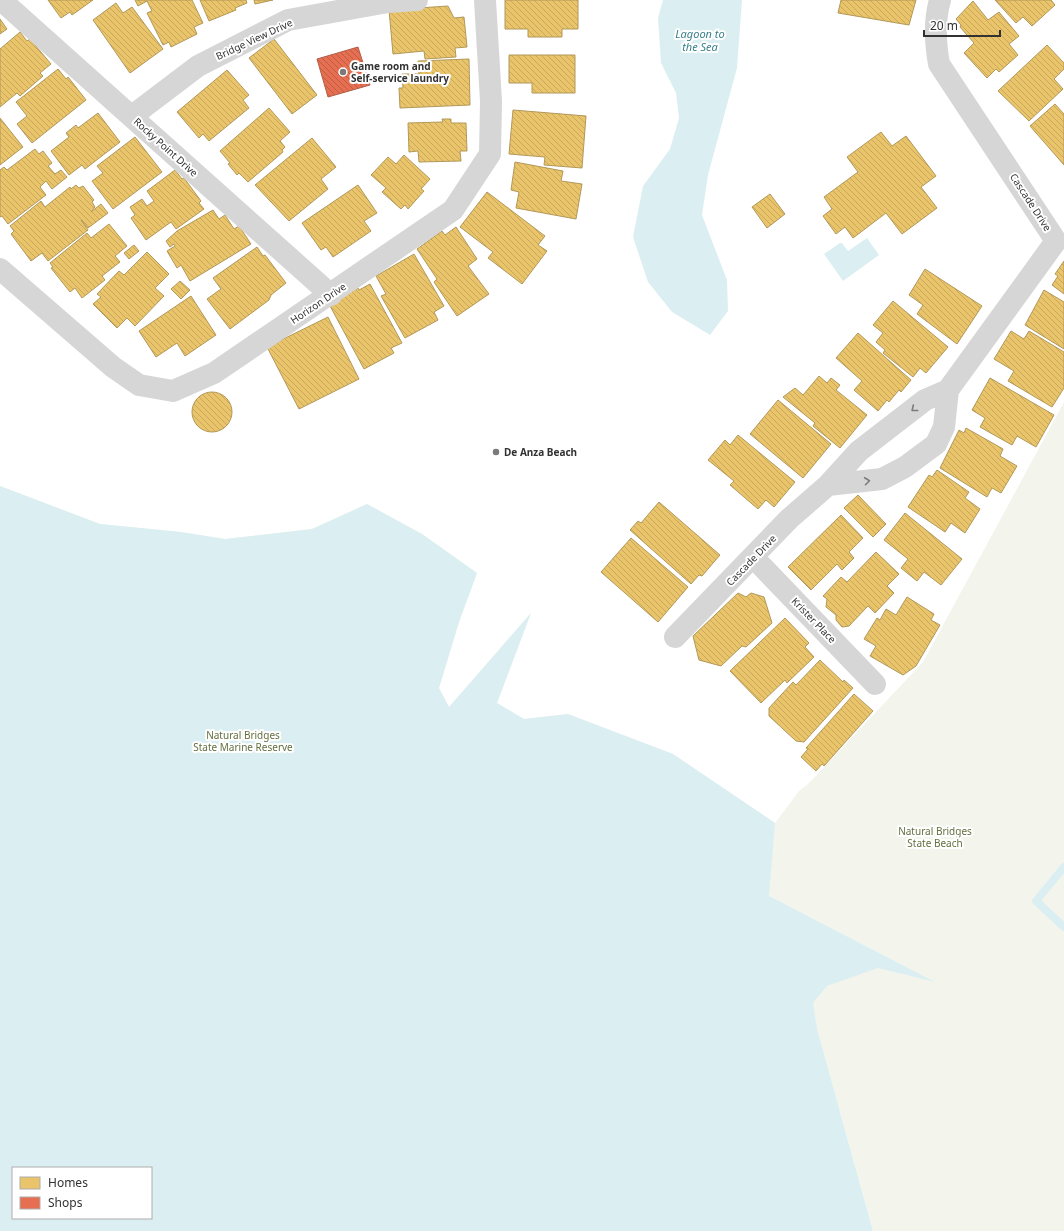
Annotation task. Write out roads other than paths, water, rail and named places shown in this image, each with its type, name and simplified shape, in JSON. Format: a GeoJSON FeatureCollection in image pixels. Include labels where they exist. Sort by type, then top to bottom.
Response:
{"type":"FeatureCollection","features":[{"type":"Feature","properties":{"kind":"street","name":"Rocky Point Drive"},"geometry":{"type":"LineString","coordinates":[[0,0],[132,116],[331,295]]}},
{"type":"Feature","properties":{"kind":"street","name":"Bridge View Drive"},"geometry":{"type":"LineString","coordinates":[[132,116],[198,66],[288,20],[388,2],[416,0]]}},
{"type":"Feature","properties":{"kind":"street","name":"Horizon Drive"},"geometry":{"type":"LineString","coordinates":[[0,269],[113,367],[139,385],[173,391],[214,373],[331,295],[453,210],[490,154],[491,101],[485,0]]}},
{"type":"Feature","properties":{"kind":"street","name":"Cascade Drive"},"geometry":{"type":"LineString","coordinates":[[828,485],[882,479],[905,467],[936,444],[944,427],[948,390],[1060,237],[939,64],[936,48],[935,16],[940,0]]}},
{"type":"Feature","properties":{"kind":"street","name":"Cascade Drive"},"geometry":{"type":"LineString","coordinates":[[675,636],[789,519],[828,485],[859,451],[925,400],[948,390]]}},
{"type":"Feature","properties":{"kind":"street","name":"Krister Place"},"geometry":{"type":"LineString","coordinates":[[753,557],[875,684]]}},
{"type":"Feature","properties":{"kind":"water","name":"Lagoon to the Sea"},"geometry":{"type":"Polygon","coordinates":[[[663,0],[742,0],[737,68],[708,175],[702,215],[727,280],[728,311],[710,335],[672,312],[648,282],[633,237],[643,186],[670,149],[679,118],[676,93],[661,63],[658,18],[663,0]]]}},
{"type":"Feature","properties":{"kind":"water"},"geometry":{"type":"Polygon","coordinates":[[[867,238],[879,255],[843,281],[824,254],[840,243],[842,243],[848,251],[867,238]]]}},
{"type":"Feature","properties":{"kind":"water","name":"Natural Bridges State Marine Reserve"},"geometry":{"type":"Polygon","coordinates":[[[0,486],[100,524],[181,532],[225,539],[312,529],[367,504],[422,534],[477,573],[459,622],[439,688],[449,707],[531,613],[497,703],[524,719],[568,714],[673,754],[775,823],[769,896],[935,982],[878,968],[827,986],[813,1003],[817,1029],[873,1231],[0,1231],[0,486]]]}},
{"type":"Feature","properties":{"kind":"waterway"},"geometry":{"type":"LineString","coordinates":[[1064,867],[1036,901],[1064,927]]}},
{"type":"Feature","properties":{"kind":"place","name":"Game room and Self-service laundry"},"geometry":{"type":"Point","coordinates":[343,72]}},
{"type":"Feature","properties":{"kind":"place","name":"De Anza Beach"},"geometry":{"type":"Point","coordinates":[496,452]}},
{"type":"Feature","properties":{"kind":"park label","name":"Natural Bridges State Beach"},"geometry":{"type":"Point","coordinates":[935,836]}}]}
